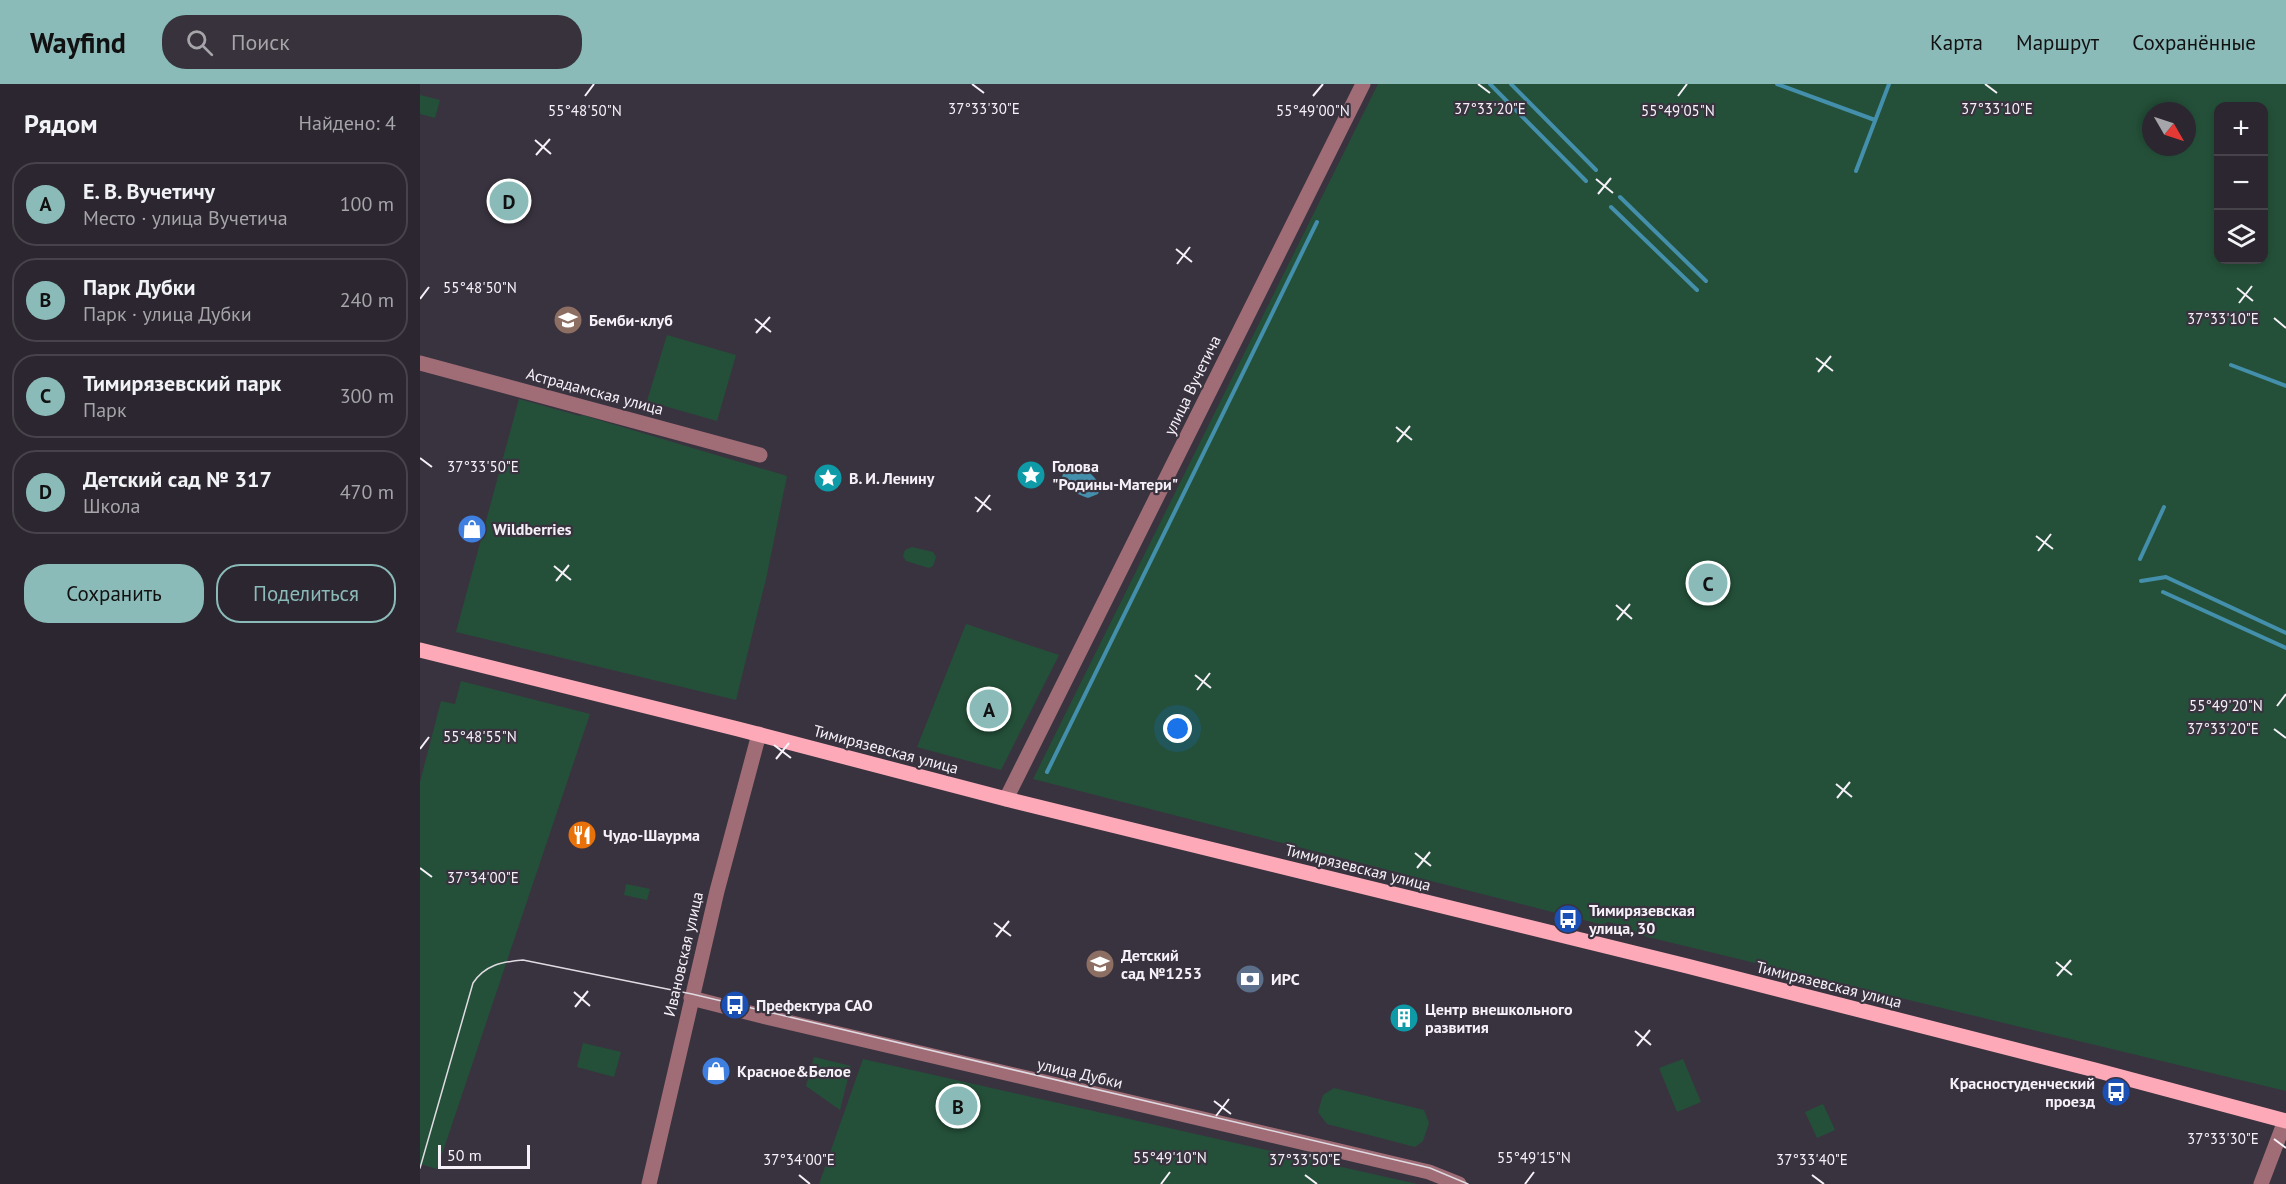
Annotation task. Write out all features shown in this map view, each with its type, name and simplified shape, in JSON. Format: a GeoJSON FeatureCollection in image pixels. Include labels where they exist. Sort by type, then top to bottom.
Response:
{"type":"FeatureCollection","features":[{"type":"Feature","properties":{"kind":"main road","name":"Тимирязевская улица"},"geometry":{"type":"LineString","coordinates":[[420,650],[759,734],[1006,799],[1687,966],[2286,1121]]}},
{"type":"Feature","properties":{"kind":"street","name":"улица Вучетича"},"geometry":{"type":"LineString","coordinates":[[1006,799],[1363,84]]}},
{"type":"Feature","properties":{"kind":"street","name":"Астрадамская улица"},"geometry":{"type":"LineString","coordinates":[[420,363],[760,455]]}},
{"type":"Feature","properties":{"kind":"street","name":"Ивановская улица"},"geometry":{"type":"LineString","coordinates":[[649,1184],[717,891],[759,734]]}},
{"type":"Feature","properties":{"kind":"street","name":"улица Дубки"},"geometry":{"type":"LineString","coordinates":[[691,998],[1429,1172],[1459,1184]]}},
{"type":"Feature","properties":{"kind":"street"},"geometry":{"type":"LineString","coordinates":[[2261,1184],[2286,1121]]}},
{"type":"Feature","properties":{"kind":"green space"},"geometry":{"type":"Polygon","coordinates":[[[1378,84],[2286,84],[2286,1091],[1623,931],[1616,924],[1608,922],[1603,925],[1033,779],[1378,84]]]}},
{"type":"Feature","properties":{"kind":"green space"},"geometry":{"type":"Polygon","coordinates":[[[420,95],[440,100],[435,118],[420,114],[420,95]]]}},
{"type":"Feature","properties":{"kind":"green space"},"geometry":{"type":"Polygon","coordinates":[[[667,335],[736,355],[717,421],[647,401],[667,335]]]}},
{"type":"Feature","properties":{"kind":"green space"},"geometry":{"type":"Polygon","coordinates":[[[519,399],[582,415],[787,476],[766,579],[736,700],[456,632],[519,399]]]}},
{"type":"Feature","properties":{"kind":"green space"},"geometry":{"type":"Polygon","coordinates":[[[912,547],[933,552],[936,557],[933,566],[929,568],[906,561],[903,556],[905,550],[912,547]]]}},
{"type":"Feature","properties":{"kind":"green space"},"geometry":{"type":"Polygon","coordinates":[[[966,624],[1059,655],[1001,770],[917,747],[966,624]]]}},
{"type":"Feature","properties":{"kind":"green space"},"geometry":{"type":"Polygon","coordinates":[[[461,681],[590,714],[437,1169],[420,1164],[420,782],[441,701],[455,704],[461,681]]]}},
{"type":"Feature","properties":{"kind":"green space"},"geometry":{"type":"Polygon","coordinates":[[[626,884],[650,889],[647,900],[624,895],[626,884]]]}},
{"type":"Feature","properties":{"kind":"green space"},"geometry":{"type":"Polygon","coordinates":[[[583,1043],[621,1052],[614,1077],[577,1067],[583,1043]]]}},
{"type":"Feature","properties":{"kind":"green space"},"geometry":{"type":"Polygon","coordinates":[[[814,1057],[851,1066],[840,1110],[806,1086],[814,1057]]]}},
{"type":"Feature","properties":{"kind":"green space"},"geometry":{"type":"Polygon","coordinates":[[[863,1059],[1417,1184],[819,1184],[863,1059]]]}},
{"type":"Feature","properties":{"kind":"green space"},"geometry":{"type":"Polygon","coordinates":[[[1683,1059],[1701,1102],[1677,1112],[1659,1068],[1683,1059]]]}},
{"type":"Feature","properties":{"kind":"green space"},"geometry":{"type":"Polygon","coordinates":[[[1334,1088],[1424,1110],[1429,1123],[1423,1141],[1415,1147],[1327,1124],[1318,1112],[1323,1095],[1334,1088]]]}},
{"type":"Feature","properties":{"kind":"green space"},"geometry":{"type":"Polygon","coordinates":[[[1823,1104],[1835,1130],[1817,1138],[1805,1112],[1823,1104]]]}},
{"type":"Feature","properties":{"kind":"water"},"geometry":{"type":"Polygon","coordinates":[[[1072,467],[1082,468],[1092,475],[1101,486],[1098,494],[1088,498],[1070,488],[1062,477],[1064,471],[1072,467]]]}},
{"type":"Feature","properties":{"kind":"waterway"},"geometry":{"type":"LineString","coordinates":[[1490,84],[1586,181]]}},
{"type":"Feature","properties":{"kind":"waterway"},"geometry":{"type":"LineString","coordinates":[[1511,84],[1596,170]]}},
{"type":"Feature","properties":{"kind":"waterway"},"geometry":{"type":"LineString","coordinates":[[1777,84],[1875,120]]}},
{"type":"Feature","properties":{"kind":"waterway"},"geometry":{"type":"LineString","coordinates":[[1856,171],[1889,84]]}},
{"type":"Feature","properties":{"kind":"waterway"},"geometry":{"type":"LineString","coordinates":[[1620,197],[1706,281]]}},
{"type":"Feature","properties":{"kind":"waterway"},"geometry":{"type":"LineString","coordinates":[[1611,207],[1697,290]]}},
{"type":"Feature","properties":{"kind":"waterway"},"geometry":{"type":"LineString","coordinates":[[1047,772],[1317,222]]}},
{"type":"Feature","properties":{"kind":"waterway"},"geometry":{"type":"LineString","coordinates":[[2231,365],[2286,386]]}},
{"type":"Feature","properties":{"kind":"waterway"},"geometry":{"type":"LineString","coordinates":[[2140,559],[2164,507]]}},
{"type":"Feature","properties":{"kind":"waterway"},"geometry":{"type":"LineString","coordinates":[[2141,581],[2166,577],[2286,633]]}},
{"type":"Feature","properties":{"kind":"waterway"},"geometry":{"type":"LineString","coordinates":[[2163,592],[2286,648]]}},
{"type":"Feature","properties":{"kind":"tram line"},"geometry":{"type":"LineString","coordinates":[[420,1168],[473,983],[488,968],[523,960],[692,994],[1430,1168],[1468,1184]]}},
{"type":"Feature","properties":{"kind":"place","name":"Детский сад № 317"},"geometry":{"type":"Point","coordinates":[509,201]}},
{"type":"Feature","properties":{"kind":"place","name":"Бемби-клуб"},"geometry":{"type":"Point","coordinates":[568,320]}},
{"type":"Feature","properties":{"kind":"place","name":"Голова \"Родины-Матери\""},"geometry":{"type":"Point","coordinates":[1031,475]}},
{"type":"Feature","properties":{"kind":"place","name":"В. И. Ленину"},"geometry":{"type":"Point","coordinates":[828,478]}},
{"type":"Feature","properties":{"kind":"place","name":"Wildberries"},"geometry":{"type":"Point","coordinates":[472,529]}},
{"type":"Feature","properties":{"kind":"place","name":"Тимирязевский парк"},"geometry":{"type":"Point","coordinates":[1708,583]}},
{"type":"Feature","properties":{"kind":"place","name":"Е. В. Вучетичу"},"geometry":{"type":"Point","coordinates":[989,709]}},
{"type":"Feature","properties":{"kind":"place","name":"Чудо-Шаурма"},"geometry":{"type":"Point","coordinates":[582,835]}},
{"type":"Feature","properties":{"kind":"place","name":"Тимирязевская улица, 30"},"geometry":{"type":"Point","coordinates":[1568,919]}},
{"type":"Feature","properties":{"kind":"place","name":"Детский сад №1253"},"geometry":{"type":"Point","coordinates":[1100,964]}},
{"type":"Feature","properties":{"kind":"place","name":"ИРС"},"geometry":{"type":"Point","coordinates":[1250,979]}},
{"type":"Feature","properties":{"kind":"place","name":"Префектура САО"},"geometry":{"type":"Point","coordinates":[735,1005]}},
{"type":"Feature","properties":{"kind":"place","name":"Центр внешкольного развития"},"geometry":{"type":"Point","coordinates":[1404,1018]}},
{"type":"Feature","properties":{"kind":"place","name":"Красное&Белое"},"geometry":{"type":"Point","coordinates":[716,1071]}},
{"type":"Feature","properties":{"kind":"place","name":"Красностуденческий проезд"},"geometry":{"type":"Point","coordinates":[2116,1092]}},
{"type":"Feature","properties":{"kind":"place","name":"Парк Дубки"},"geometry":{"type":"Point","coordinates":[958,1106]}}]}
